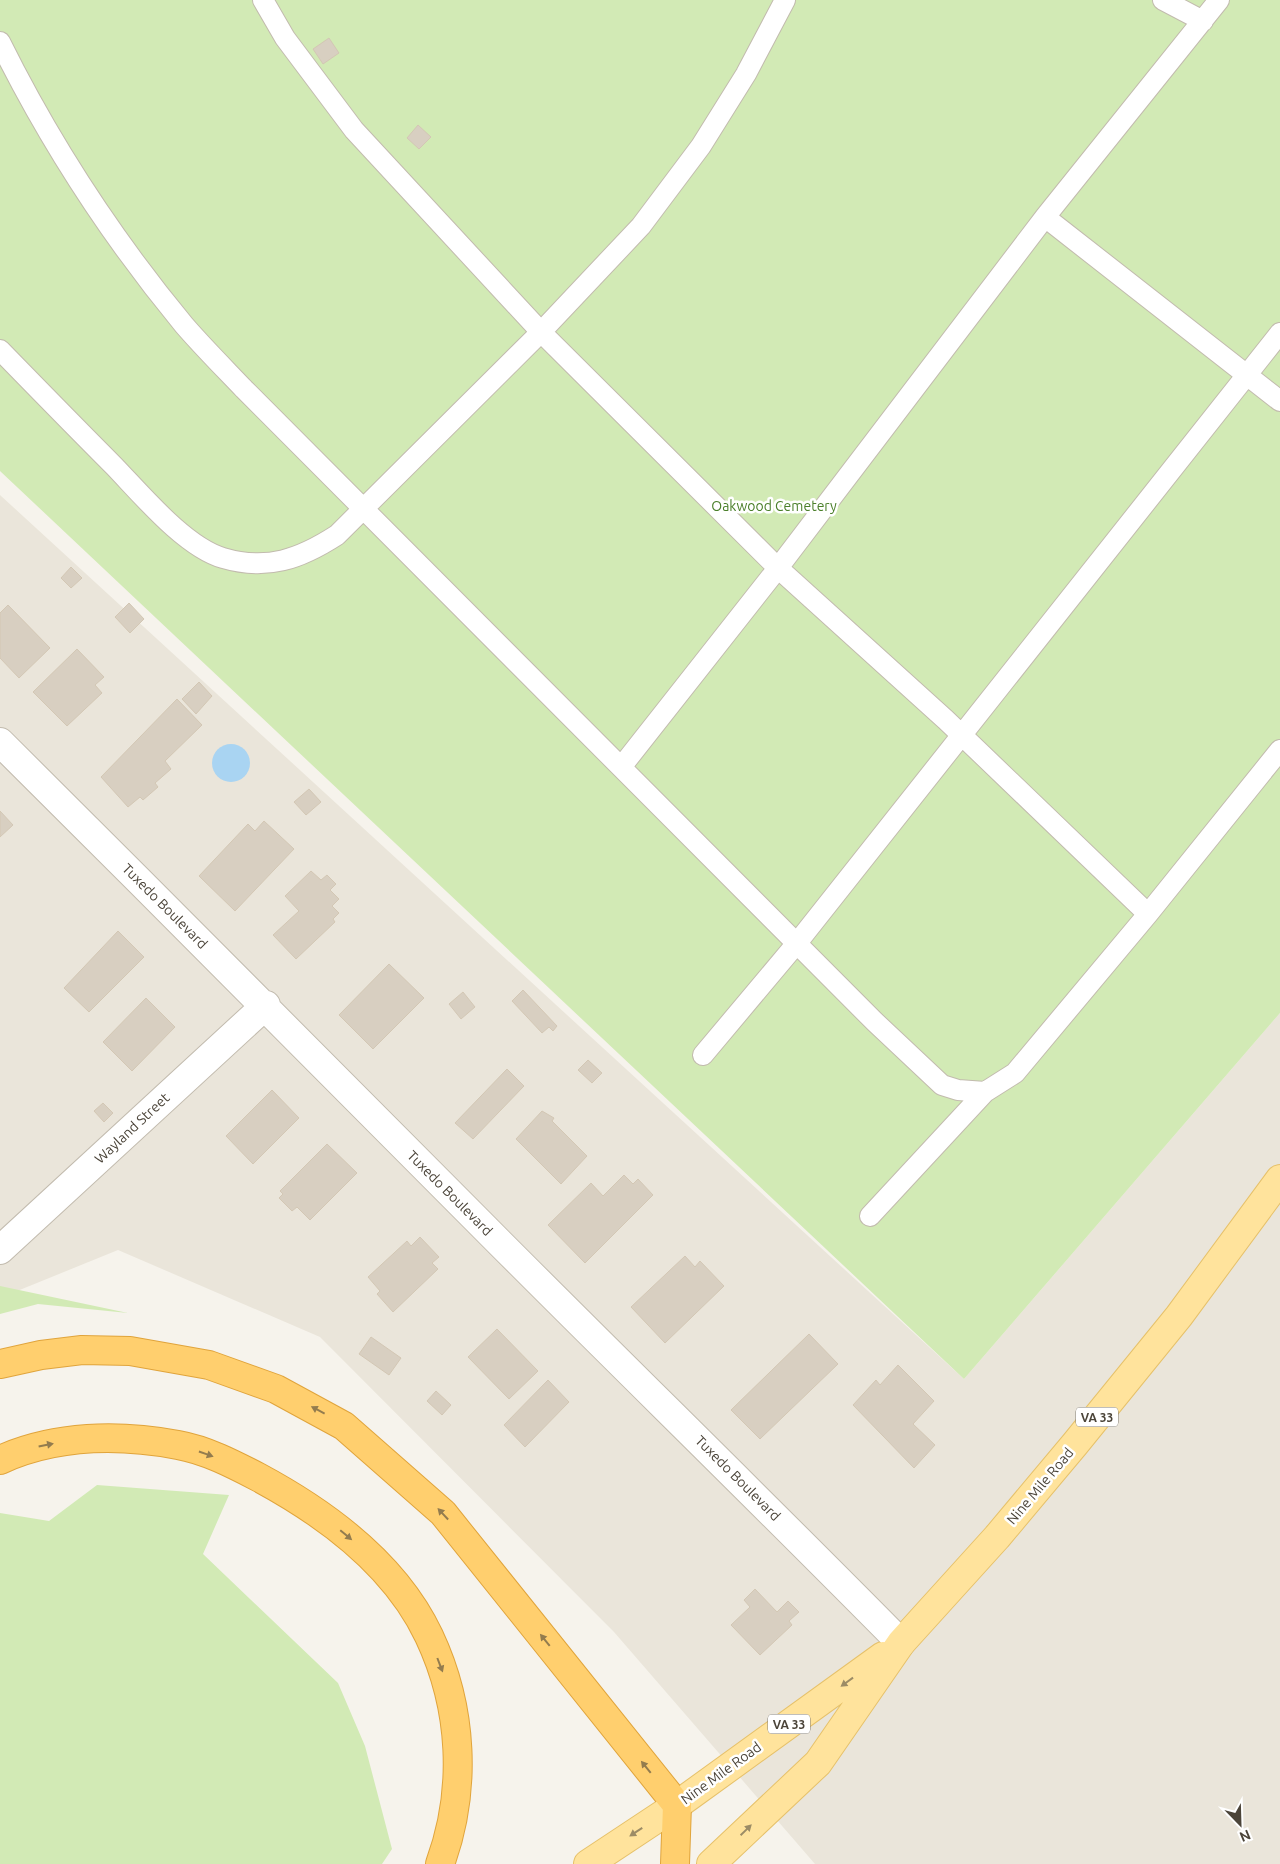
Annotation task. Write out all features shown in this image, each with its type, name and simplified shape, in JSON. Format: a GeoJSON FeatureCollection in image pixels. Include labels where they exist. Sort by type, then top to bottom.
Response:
{"type":"FeatureCollection","features":[{"type":"Feature","properties":{"kind":"highway"},"geometry":{"type":"LineString","coordinates":[[0,1364],[42,1355],[82,1350],[140,1352],[209,1365],[276,1389],[344,1426],[443,1513],[677,1805],[675,1864]]}},
{"type":"Feature","properties":{"kind":"highway"},"geometry":{"type":"LineString","coordinates":[[0,1460],[41,1446],[76,1440],[121,1438],[179,1445],[234,1464],[296,1498],[331,1522],[361,1547],[396,1584],[413,1608],[429,1636],[446,1678],[453,1705],[458,1749],[456,1803],[440,1864]]}},
{"type":"Feature","properties":{"kind":"main road","name":"Nine Mile Road"},"geometry":{"type":"LineString","coordinates":[[711,1864],[818,1762],[901,1644],[997,1536],[1075,1444],[1179,1316],[1280,1179]]}},
{"type":"Feature","properties":{"kind":"main road","name":"Nine Mile Road"},"geometry":{"type":"LineString","coordinates":[[588,1864],[677,1805],[901,1644]]}},
{"type":"Feature","properties":{"kind":"street","name":"Tuxedo Boulevard"},"geometry":{"type":"LineString","coordinates":[[0,742],[266,1005],[476,1219],[686,1426],[901,1644]]}},
{"type":"Feature","properties":{"kind":"street","name":"Wayland Street"},"geometry":{"type":"LineString","coordinates":[[0,1250],[266,1005]]}},
{"type":"Feature","properties":{"kind":"lane"},"geometry":{"type":"LineString","coordinates":[[263,0],[285,38],[354,130],[541,332],[778,568],[961,735],[1148,914]]}},
{"type":"Feature","properties":{"kind":"lane"},"geometry":{"type":"LineString","coordinates":[[0,350],[182,535],[222,558],[258,564],[286,561],[312,551],[337,535],[541,332],[641,226],[701,146],[746,74],[785,0]]}},
{"type":"Feature","properties":{"kind":"lane"},"geometry":{"type":"LineString","coordinates":[[1163,0],[1203,21]]}},
{"type":"Feature","properties":{"kind":"lane"},"geometry":{"type":"LineString","coordinates":[[622,766],[778,568],[1045,217],[1219,0]]}},
{"type":"Feature","properties":{"kind":"lane"},"geometry":{"type":"LineString","coordinates":[[0,42],[48,130],[86,194],[185,326],[362,510],[622,766],[875,1022],[942,1085],[958,1090],[985,1092]]}},
{"type":"Feature","properties":{"kind":"lane"},"geometry":{"type":"LineString","coordinates":[[1045,217],[1280,401]]}},
{"type":"Feature","properties":{"kind":"lane"},"geometry":{"type":"LineString","coordinates":[[702,1055],[798,943],[1280,333]]}},
{"type":"Feature","properties":{"kind":"lane"},"geometry":{"type":"LineString","coordinates":[[870,1216],[985,1092],[1015,1073],[1148,914],[1280,750]]}},
{"type":"Feature","properties":{"kind":"shaded area"},"geometry":{"type":"Polygon","coordinates":[[[0,495],[964,1379],[1280,1013],[1280,1864],[815,1864],[614,1632],[320,1337],[118,1250],[0,1298],[0,495]]]}},
{"type":"Feature","properties":{"kind":"green space","name":"Oakwood Cemetery"},"geometry":{"type":"Polygon","coordinates":[[[0,0],[1280,0],[1280,1013],[964,1379],[0,471],[0,0]]]}},
{"type":"Feature","properties":{"kind":"green space"},"geometry":{"type":"Polygon","coordinates":[[[0,1286],[128,1313],[38,1304],[0,1314],[0,1286]]]}},
{"type":"Feature","properties":{"kind":"green space"},"geometry":{"type":"Polygon","coordinates":[[[97,1485],[229,1495],[203,1554],[338,1683],[365,1746],[392,1849],[382,1864],[0,1864],[0,1513],[49,1521],[97,1485]]]}},
{"type":"Feature","properties":{"kind":"water"},"geometry":{"type":"Polygon","coordinates":[[[231,744],[244,750],[250,763],[244,776],[231,782],[218,776],[212,763],[218,750],[231,744]]]}},
{"type":"Feature","properties":{"kind":"building"},"geometry":{"type":"Polygon","coordinates":[[[329,38],[339,53],[323,64],[313,49],[329,38]]]}},
{"type":"Feature","properties":{"kind":"building"},"geometry":{"type":"Polygon","coordinates":[[[418,125],[431,137],[419,149],[407,138],[418,125]]]}},
{"type":"Feature","properties":{"kind":"building"},"geometry":{"type":"Polygon","coordinates":[[[71,567],[82,578],[71,588],[61,578],[71,567]]]}},
{"type":"Feature","properties":{"kind":"building"},"geometry":{"type":"Polygon","coordinates":[[[129,603],[144,619],[130,633],[115,617],[129,603]]]}},
{"type":"Feature","properties":{"kind":"building"},"geometry":{"type":"Polygon","coordinates":[[[8,605],[50,648],[19,678],[0,658],[0,613],[8,605]]]}},
{"type":"Feature","properties":{"kind":"building"},"geometry":{"type":"Polygon","coordinates":[[[77,649],[104,677],[95,685],[102,693],[67,726],[33,692],[77,649]]]}},
{"type":"Feature","properties":{"kind":"building"},"geometry":{"type":"Polygon","coordinates":[[[199,682],[212,696],[196,714],[182,699],[199,682]]]}},
{"type":"Feature","properties":{"kind":"building"},"geometry":{"type":"Polygon","coordinates":[[[177,699],[202,725],[165,761],[171,769],[155,783],[158,787],[143,800],[140,797],[128,807],[101,777],[177,699]]]}},
{"type":"Feature","properties":{"kind":"building"},"geometry":{"type":"Polygon","coordinates":[[[309,789],[321,802],[306,815],[294,802],[309,789]]]}},
{"type":"Feature","properties":{"kind":"building"},"geometry":{"type":"Polygon","coordinates":[[[0,811],[13,825],[0,837],[0,811]]]}},
{"type":"Feature","properties":{"kind":"building"},"geometry":{"type":"Polygon","coordinates":[[[264,821],[294,849],[235,911],[199,876],[248,824],[255,831],[264,821]]]}},
{"type":"Feature","properties":{"kind":"building"},"geometry":{"type":"Polygon","coordinates":[[[311,871],[321,880],[327,875],[336,884],[330,890],[339,899],[332,906],[339,913],[333,919],[335,922],[296,959],[273,935],[299,911],[285,896],[311,871]]]}},
{"type":"Feature","properties":{"kind":"building"},"geometry":{"type":"Polygon","coordinates":[[[118,931],[144,957],[89,1012],[64,988],[118,931]]]}},
{"type":"Feature","properties":{"kind":"building"},"geometry":{"type":"Polygon","coordinates":[[[389,964],[424,998],[373,1049],[339,1015],[389,964]]]}},
{"type":"Feature","properties":{"kind":"building"},"geometry":{"type":"Polygon","coordinates":[[[523,990],[557,1026],[553,1031],[549,1027],[542,1033],[512,1001],[523,990]]]}},
{"type":"Feature","properties":{"kind":"building"},"geometry":{"type":"Polygon","coordinates":[[[463,992],[475,1007],[461,1019],[449,1004],[463,992]]]}},
{"type":"Feature","properties":{"kind":"building"},"geometry":{"type":"Polygon","coordinates":[[[146,998],[175,1027],[132,1071],[103,1042],[146,998]]]}},
{"type":"Feature","properties":{"kind":"building"},"geometry":{"type":"Polygon","coordinates":[[[588,1060],[602,1073],[592,1083],[578,1070],[588,1060]]]}},
{"type":"Feature","properties":{"kind":"building"},"geometry":{"type":"Polygon","coordinates":[[[507,1069],[524,1086],[473,1139],[455,1123],[507,1069]]]}},
{"type":"Feature","properties":{"kind":"building"},"geometry":{"type":"Polygon","coordinates":[[[272,1090],[299,1118],[253,1164],[226,1136],[272,1090]]]}},
{"type":"Feature","properties":{"kind":"building"},"geometry":{"type":"Polygon","coordinates":[[[103,1103],[113,1113],[104,1122],[94,1111],[103,1103]]]}},
{"type":"Feature","properties":{"kind":"building"},"geometry":{"type":"Polygon","coordinates":[[[542,1111],[554,1118],[552,1121],[587,1156],[561,1184],[516,1139],[542,1111]]]}},
{"type":"Feature","properties":{"kind":"building"},"geometry":{"type":"Polygon","coordinates":[[[327,1144],[357,1173],[310,1220],[297,1207],[292,1211],[279,1198],[283,1194],[280,1191],[327,1144]]]}},
{"type":"Feature","properties":{"kind":"building"},"geometry":{"type":"Polygon","coordinates":[[[624,1175],[633,1184],[638,1179],[653,1195],[585,1263],[548,1225],[591,1183],[603,1196],[624,1175]]]}},
{"type":"Feature","properties":{"kind":"building"},"geometry":{"type":"Polygon","coordinates":[[[420,1237],[439,1257],[432,1263],[438,1269],[393,1312],[377,1294],[380,1291],[368,1277],[407,1241],[411,1246],[420,1237]]]}},
{"type":"Feature","properties":{"kind":"building"},"geometry":{"type":"Polygon","coordinates":[[[685,1256],[695,1267],[700,1261],[724,1286],[665,1343],[631,1307],[685,1256]]]}},
{"type":"Feature","properties":{"kind":"building"},"geometry":{"type":"Polygon","coordinates":[[[497,1329],[538,1371],[509,1399],[468,1357],[497,1329]]]}},
{"type":"Feature","properties":{"kind":"building"},"geometry":{"type":"Polygon","coordinates":[[[809,1334],[838,1364],[760,1439],[731,1410],[809,1334]]]}},
{"type":"Feature","properties":{"kind":"building"},"geometry":{"type":"Polygon","coordinates":[[[371,1337],[401,1358],[389,1375],[359,1354],[371,1337]]]}},
{"type":"Feature","properties":{"kind":"building"},"geometry":{"type":"Polygon","coordinates":[[[898,1365],[934,1401],[913,1424],[935,1445],[914,1468],[853,1405],[876,1380],[880,1385],[898,1365]]]}},
{"type":"Feature","properties":{"kind":"building"},"geometry":{"type":"Polygon","coordinates":[[[548,1380],[569,1402],[525,1447],[504,1425],[548,1380]]]}},
{"type":"Feature","properties":{"kind":"building"},"geometry":{"type":"Polygon","coordinates":[[[436,1391],[451,1405],[442,1415],[427,1401],[436,1391]]]}},
{"type":"Feature","properties":{"kind":"building"},"geometry":{"type":"Polygon","coordinates":[[[755,1589],[777,1612],[788,1601],[799,1612],[789,1621],[792,1625],[760,1655],[731,1625],[750,1607],[744,1600],[755,1589]]]}}]}
